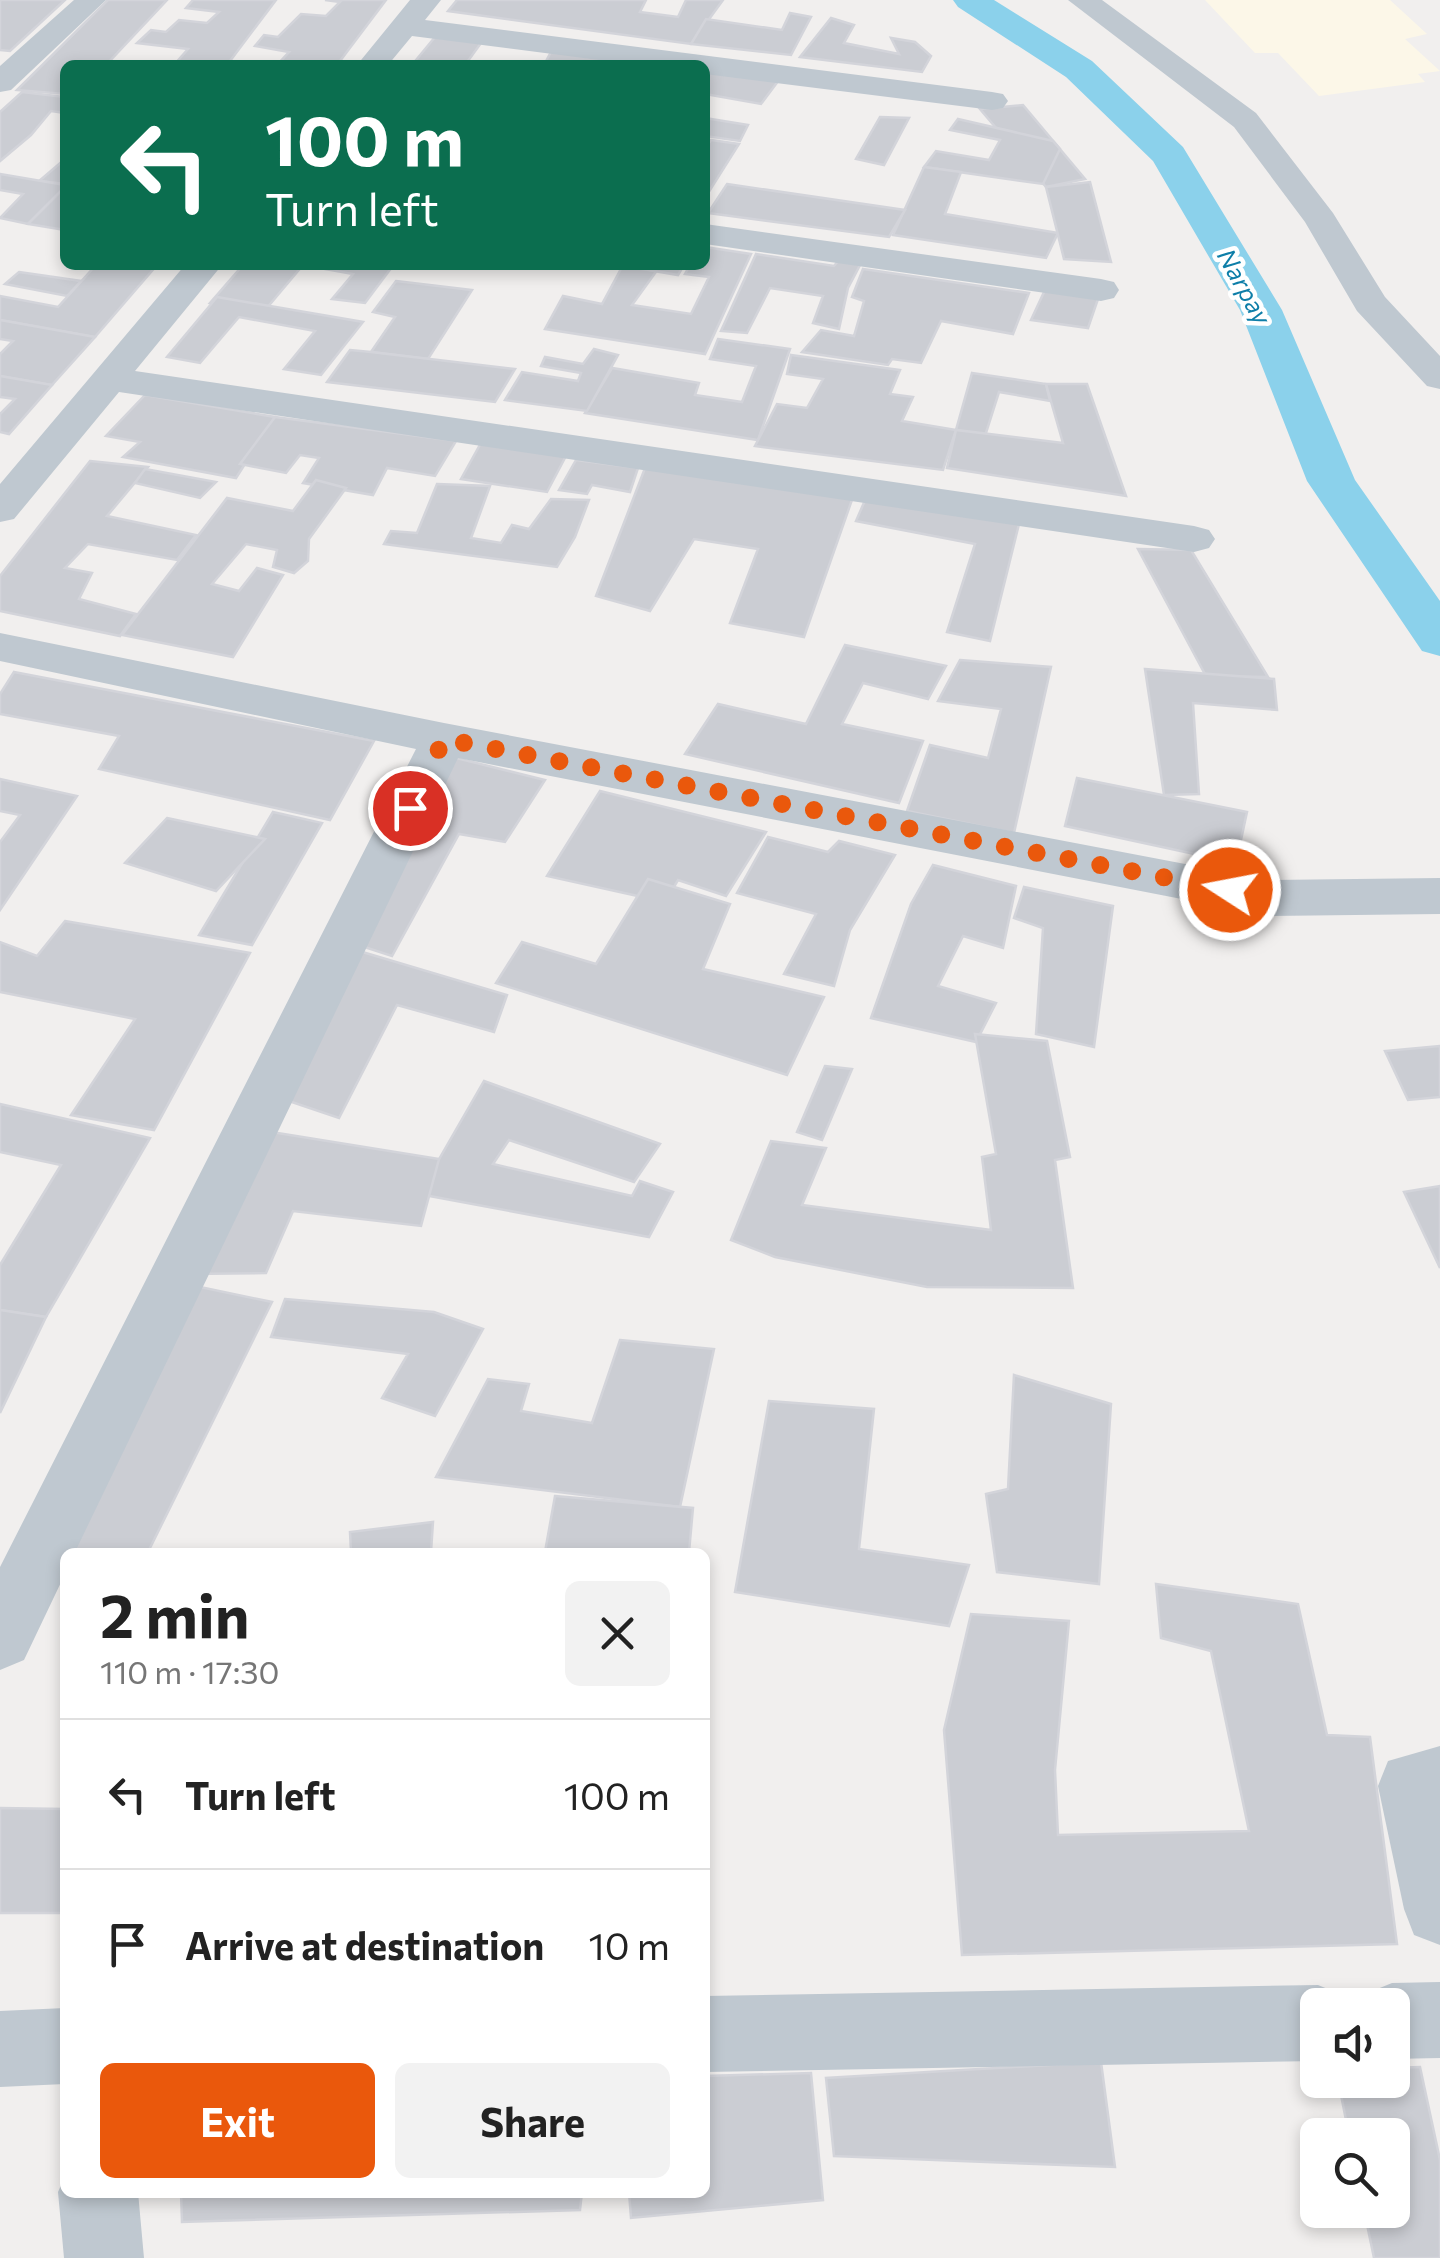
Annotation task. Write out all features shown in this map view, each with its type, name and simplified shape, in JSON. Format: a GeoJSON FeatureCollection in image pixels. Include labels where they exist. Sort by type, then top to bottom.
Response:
{"type":"FeatureCollection","features":[{"type":"Feature","properties":{"kind":"street"},"geometry":{"type":"LineString","coordinates":[[0,83],[91,0]]}},
{"type":"Feature","properties":{"kind":"street"},"geometry":{"type":"LineString","coordinates":[[376,60],[426,0]]}},
{"type":"Feature","properties":{"kind":"street"},"geometry":{"type":"LineString","coordinates":[[1083,0],[1245,120],[1322,220],[1370,303],[1440,378]]}},
{"type":"Feature","properties":{"kind":"street"},"geometry":{"type":"LineString","coordinates":[[404,26],[667,60]]}},
{"type":"Feature","properties":{"kind":"street"},"geometry":{"type":"LineString","coordinates":[[710,66],[992,102]]}},
{"type":"Feature","properties":{"kind":"street"},"geometry":{"type":"LineString","coordinates":[[710,235],[1101,290]]}},
{"type":"Feature","properties":{"kind":"street"},"geometry":{"type":"LineString","coordinates":[[0,510],[200,270]]}},
{"type":"Feature","properties":{"kind":"street"},"geometry":{"type":"LineString","coordinates":[[109,379],[1194,539]]}},
{"type":"Feature","properties":{"kind":"street"},"geometry":{"type":"LineString","coordinates":[[0,647],[444,739],[1269,898],[1440,896]]}},
{"type":"Feature","properties":{"kind":"street"},"geometry":{"type":"LineString","coordinates":[[0,1637],[444,739]]}},
{"type":"Feature","properties":{"kind":"street"},"geometry":{"type":"LineString","coordinates":[[1440,1781],[1413,1786],[1440,1908]]}},
{"type":"Feature","properties":{"kind":"street"},"geometry":{"type":"LineString","coordinates":[[1410,2021],[1440,2020]]}},
{"type":"Feature","properties":{"kind":"street"},"geometry":{"type":"LineString","coordinates":[[710,2034],[1300,2022]]}},
{"type":"Feature","properties":{"kind":"street"},"geometry":{"type":"LineString","coordinates":[[0,2049],[60,2046]]}},
{"type":"Feature","properties":{"kind":"street"},"geometry":{"type":"LineString","coordinates":[[99,2198],[104,2258]]}},
{"type":"Feature","properties":{"kind":"shaded area"},"geometry":{"type":"Polygon","coordinates":[[[1205,0],[1390,0],[1427,34],[1405,39],[1440,71],[1418,74],[1425,82],[1319,96],[1278,53],[1255,53],[1205,0]]]}},
{"type":"Feature","properties":{"kind":"building"},"geometry":{"type":"Polygon","coordinates":[[[0,0],[65,0],[10,51],[0,50],[0,0]]]}},
{"type":"Feature","properties":{"kind":"building"},"geometry":{"type":"Polygon","coordinates":[[[108,0],[167,0],[111,60],[60,60],[60,94],[17,90],[108,0]]]}},
{"type":"Feature","properties":{"kind":"building"},"geometry":{"type":"Polygon","coordinates":[[[193,0],[276,0],[231,60],[178,60],[188,49],[137,43],[151,30],[166,32],[179,20],[207,23],[219,12],[186,8],[193,0]]]}},
{"type":"Feature","properties":{"kind":"building"},"geometry":{"type":"Polygon","coordinates":[[[325,0],[386,0],[341,60],[282,60],[289,52],[255,46],[264,35],[278,37],[301,14],[326,16],[340,2],[325,0]]]}},
{"type":"Feature","properties":{"kind":"building"},"geometry":{"type":"Polygon","coordinates":[[[457,0],[646,0],[640,12],[678,17],[686,0],[723,0],[691,44],[448,11],[457,0]]]}},
{"type":"Feature","properties":{"kind":"building"},"geometry":{"type":"Polygon","coordinates":[[[790,13],[811,17],[791,55],[691,44],[706,19],[782,30],[790,13]]]}},
{"type":"Feature","properties":{"kind":"building"},"geometry":{"type":"Polygon","coordinates":[[[831,18],[854,25],[844,43],[899,54],[891,38],[915,42],[931,56],[922,72],[800,57],[831,18]]]}},
{"type":"Feature","properties":{"kind":"building"},"geometry":{"type":"Polygon","coordinates":[[[435,37],[481,43],[469,60],[416,60],[435,37]]]}},
{"type":"Feature","properties":{"kind":"building"},"geometry":{"type":"Polygon","coordinates":[[[552,50],[629,57],[627,60],[547,60],[552,50]]]}},
{"type":"Feature","properties":{"kind":"building"},"geometry":{"type":"Polygon","coordinates":[[[710,70],[779,80],[761,104],[710,95],[710,70]]]}},
{"type":"Feature","properties":{"kind":"building"},"geometry":{"type":"Polygon","coordinates":[[[22,92],[60,96],[60,112],[51,111],[31,135],[0,161],[0,112],[22,92]]]}},
{"type":"Feature","properties":{"kind":"building"},"geometry":{"type":"Polygon","coordinates":[[[1023,105],[1085,179],[1046,187],[980,109],[1023,105]]]}},
{"type":"Feature","properties":{"kind":"building"},"geometry":{"type":"Polygon","coordinates":[[[880,117],[909,118],[884,165],[856,159],[880,117]]]}},
{"type":"Feature","properties":{"kind":"building"},"geometry":{"type":"Polygon","coordinates":[[[710,119],[748,125],[740,141],[710,137],[710,119]]]}},
{"type":"Feature","properties":{"kind":"building"},"geometry":{"type":"Polygon","coordinates":[[[958,119],[1053,141],[1060,149],[1043,184],[924,167],[936,151],[989,160],[1000,140],[950,130],[958,119]]]}},
{"type":"Feature","properties":{"kind":"building"},"geometry":{"type":"Polygon","coordinates":[[[710,142],[739,144],[710,190],[710,142]]]}},
{"type":"Feature","properties":{"kind":"building"},"geometry":{"type":"Polygon","coordinates":[[[60,163],[60,183],[39,181],[60,163]]]}},
{"type":"Feature","properties":{"kind":"building"},"geometry":{"type":"Polygon","coordinates":[[[924,167],[961,172],[945,214],[1058,233],[1046,258],[893,235],[924,167]]]}},
{"type":"Feature","properties":{"kind":"building"},"geometry":{"type":"Polygon","coordinates":[[[0,174],[60,184],[60,192],[28,224],[0,218],[23,194],[0,190],[0,174]]]}},
{"type":"Feature","properties":{"kind":"building"},"geometry":{"type":"Polygon","coordinates":[[[1090,182],[1111,262],[1064,259],[1046,187],[1090,182]]]}},
{"type":"Feature","properties":{"kind":"building"},"geometry":{"type":"Polygon","coordinates":[[[727,184],[905,210],[889,237],[710,213],[727,184]]]}},
{"type":"Feature","properties":{"kind":"building"},"geometry":{"type":"Polygon","coordinates":[[[60,192],[60,229],[28,224],[60,192]]]}},
{"type":"Feature","properties":{"kind":"building"},"geometry":{"type":"Polygon","coordinates":[[[710,248],[751,254],[705,354],[545,329],[563,296],[602,304],[620,270],[657,270],[632,305],[691,314],[709,277],[685,274],[687,270],[710,270],[710,248]]]}},
{"type":"Feature","properties":{"kind":"building"},"geometry":{"type":"Polygon","coordinates":[[[756,254],[834,266],[839,260],[860,265],[848,288],[839,329],[813,323],[823,296],[770,288],[747,333],[721,331],[756,254]]]}},
{"type":"Feature","properties":{"kind":"building"},"geometry":{"type":"Polygon","coordinates":[[[863,269],[1029,293],[1013,334],[941,321],[921,363],[892,359],[888,365],[802,352],[821,330],[854,336],[864,301],[852,297],[863,269]]]}},
{"type":"Feature","properties":{"kind":"building"},"geometry":{"type":"Polygon","coordinates":[[[91,270],[153,270],[95,337],[0,320],[0,296],[58,307],[91,270]]]}},
{"type":"Feature","properties":{"kind":"building"},"geometry":{"type":"Polygon","coordinates":[[[239,270],[299,270],[266,309],[210,303],[239,270]]]}},
{"type":"Feature","properties":{"kind":"building"},"geometry":{"type":"Polygon","coordinates":[[[331,270],[390,270],[365,303],[332,299],[353,274],[331,270]]]}},
{"type":"Feature","properties":{"kind":"building"},"geometry":{"type":"Polygon","coordinates":[[[648,270],[681,270],[678,275],[648,270]]]}},
{"type":"Feature","properties":{"kind":"building"},"geometry":{"type":"Polygon","coordinates":[[[19,272],[81,281],[67,296],[5,284],[19,272]]]}},
{"type":"Feature","properties":{"kind":"building"},"geometry":{"type":"Polygon","coordinates":[[[396,281],[472,290],[428,359],[371,352],[395,317],[373,312],[396,281]]]}},
{"type":"Feature","properties":{"kind":"building"},"geometry":{"type":"Polygon","coordinates":[[[1045,290],[1098,299],[1088,328],[1031,320],[1045,290]]]}},
{"type":"Feature","properties":{"kind":"building"},"geometry":{"type":"Polygon","coordinates":[[[217,297],[363,322],[321,375],[284,369],[315,331],[239,317],[200,363],[167,357],[217,297]]]}},
{"type":"Feature","properties":{"kind":"building"},"geometry":{"type":"Polygon","coordinates":[[[0,320],[95,337],[52,385],[0,376],[0,354],[13,341],[0,339],[0,320]]]}},
{"type":"Feature","properties":{"kind":"building"},"geometry":{"type":"Polygon","coordinates":[[[718,339],[790,349],[758,440],[585,413],[612,368],[699,383],[695,395],[742,402],[756,366],[710,359],[718,339]]]}},
{"type":"Feature","properties":{"kind":"building"},"geometry":{"type":"Polygon","coordinates":[[[594,349],[618,355],[587,411],[505,400],[522,372],[578,381],[581,373],[541,366],[545,357],[583,364],[594,349]]]}},
{"type":"Feature","properties":{"kind":"building"},"geometry":{"type":"Polygon","coordinates":[[[350,350],[515,369],[495,402],[327,382],[350,350]]]}},
{"type":"Feature","properties":{"kind":"building"},"geometry":{"type":"Polygon","coordinates":[[[791,355],[900,370],[890,394],[913,397],[902,421],[956,430],[943,470],[755,446],[777,404],[807,408],[823,379],[787,374],[791,355]]]}},
{"type":"Feature","properties":{"kind":"building"},"geometry":{"type":"Polygon","coordinates":[[[972,373],[1046,384],[1050,401],[999,392],[985,436],[956,430],[972,373]]]}},
{"type":"Feature","properties":{"kind":"building"},"geometry":{"type":"Polygon","coordinates":[[[0,376],[52,385],[9,434],[0,432],[0,414],[15,399],[0,397],[0,376]]]}},
{"type":"Feature","properties":{"kind":"building"},"geometry":{"type":"Polygon","coordinates":[[[1046,384],[1087,384],[1126,496],[947,468],[956,430],[1063,443],[1046,384]]]}},
{"type":"Feature","properties":{"kind":"building"},"geometry":{"type":"Polygon","coordinates":[[[145,395],[275,417],[236,478],[123,457],[140,442],[106,436],[145,395]]]}},
{"type":"Feature","properties":{"kind":"building"},"geometry":{"type":"Polygon","coordinates":[[[275,417],[456,441],[435,476],[387,468],[373,495],[303,483],[319,458],[300,455],[286,473],[240,464],[275,417]]]}},
{"type":"Feature","properties":{"kind":"building"},"geometry":{"type":"Polygon","coordinates":[[[482,441],[567,454],[547,492],[461,479],[482,441]]]}},
{"type":"Feature","properties":{"kind":"building"},"geometry":{"type":"Polygon","coordinates":[[[576,460],[638,468],[630,492],[592,485],[587,494],[559,490],[576,460]]]}},
{"type":"Feature","properties":{"kind":"building"},"geometry":{"type":"Polygon","coordinates":[[[90,461],[148,467],[107,516],[196,535],[177,560],[88,544],[65,568],[92,573],[79,599],[136,614],[120,636],[0,611],[0,576],[90,461]]]}},
{"type":"Feature","properties":{"kind":"building"},"geometry":{"type":"Polygon","coordinates":[[[645,468],[854,494],[804,637],[730,623],[758,549],[694,539],[650,611],[596,596],[645,468]]]}},
{"type":"Feature","properties":{"kind":"building"},"geometry":{"type":"Polygon","coordinates":[[[145,469],[216,482],[200,498],[135,483],[145,469]]]}},
{"type":"Feature","properties":{"kind":"building"},"geometry":{"type":"Polygon","coordinates":[[[316,480],[346,488],[309,539],[308,561],[294,573],[273,567],[277,550],[246,544],[212,584],[239,591],[257,568],[283,575],[233,657],[122,635],[227,498],[293,511],[316,480]]]}},
{"type":"Feature","properties":{"kind":"building"},"geometry":{"type":"Polygon","coordinates":[[[437,484],[490,486],[471,538],[501,543],[512,525],[529,529],[551,499],[589,500],[575,537],[557,567],[384,544],[391,531],[417,533],[437,484]]]}},
{"type":"Feature","properties":{"kind":"building"},"geometry":{"type":"Polygon","coordinates":[[[866,498],[1019,524],[990,641],[947,632],[975,544],[856,521],[866,498]]]}},
{"type":"Feature","properties":{"kind":"building"},"geometry":{"type":"Polygon","coordinates":[[[1138,549],[1191,550],[1268,677],[1206,676],[1138,549]]]}},
{"type":"Feature","properties":{"kind":"building"},"geometry":{"type":"Polygon","coordinates":[[[845,645],[946,666],[928,699],[863,683],[842,724],[923,741],[899,803],[685,754],[718,704],[806,724],[845,645]]]}},
{"type":"Feature","properties":{"kind":"building"},"geometry":{"type":"Polygon","coordinates":[[[960,660],[1051,667],[1014,833],[907,811],[930,745],[988,758],[1001,709],[938,701],[960,660]]]}},
{"type":"Feature","properties":{"kind":"building"},"geometry":{"type":"Polygon","coordinates":[[[1145,669],[1274,679],[1277,710],[1193,703],[1199,794],[1164,795],[1145,669]]]}},
{"type":"Feature","properties":{"kind":"building"},"geometry":{"type":"Polygon","coordinates":[[[14,672],[374,741],[330,820],[99,769],[119,736],[0,714],[0,694],[14,672]]]}},
{"type":"Feature","properties":{"kind":"building"},"geometry":{"type":"Polygon","coordinates":[[[452,757],[545,780],[505,842],[459,834],[392,956],[349,942],[452,757]]]}},
{"type":"Feature","properties":{"kind":"building"},"geometry":{"type":"Polygon","coordinates":[[[1077,778],[1247,812],[1236,863],[1065,826],[1077,778]]]}},
{"type":"Feature","properties":{"kind":"building"},"geometry":{"type":"Polygon","coordinates":[[[0,779],[77,796],[0,910],[0,842],[20,815],[0,811],[0,779]]]}},
{"type":"Feature","properties":{"kind":"building"},"geometry":{"type":"Polygon","coordinates":[[[600,791],[766,832],[726,896],[678,880],[665,902],[547,876],[600,791]]]}},
{"type":"Feature","properties":{"kind":"building"},"geometry":{"type":"Polygon","coordinates":[[[273,812],[322,823],[252,945],[199,935],[273,812]]]}},
{"type":"Feature","properties":{"kind":"building"},"geometry":{"type":"Polygon","coordinates":[[[167,818],[265,839],[216,891],[125,863],[167,818]]]}},
{"type":"Feature","properties":{"kind":"building"},"geometry":{"type":"Polygon","coordinates":[[[768,837],[828,852],[839,841],[895,855],[850,930],[834,986],[784,974],[816,914],[737,893],[768,837]]]}},
{"type":"Feature","properties":{"kind":"building"},"geometry":{"type":"Polygon","coordinates":[[[933,865],[1016,886],[1003,948],[963,936],[938,986],[996,1003],[976,1042],[871,1018],[911,904],[933,865]]]}},
{"type":"Feature","properties":{"kind":"building"},"geometry":{"type":"Polygon","coordinates":[[[648,879],[730,904],[703,969],[824,997],[787,1075],[496,983],[522,942],[596,964],[648,879]]]}},
{"type":"Feature","properties":{"kind":"building"},"geometry":{"type":"Polygon","coordinates":[[[1024,887],[1113,906],[1094,1047],[1036,1034],[1043,928],[1014,918],[1024,887]]]}},
{"type":"Feature","properties":{"kind":"building"},"geometry":{"type":"Polygon","coordinates":[[[65,921],[250,953],[154,1130],[71,1115],[135,1019],[0,992],[0,942],[37,956],[65,921]]]}},
{"type":"Feature","properties":{"kind":"building"},"geometry":{"type":"Polygon","coordinates":[[[349,948],[507,995],[494,1032],[397,1005],[339,1118],[274,1096],[349,948]]]}},
{"type":"Feature","properties":{"kind":"building"},"geometry":{"type":"Polygon","coordinates":[[[975,1034],[1047,1041],[1070,1157],[1055,1160],[1073,1288],[927,1287],[775,1257],[731,1240],[771,1141],[826,1148],[802,1205],[991,1230],[982,1157],[996,1154],[975,1034]]]}},
{"type":"Feature","properties":{"kind":"building"},"geometry":{"type":"Polygon","coordinates":[[[1440,1046],[1440,1097],[1408,1100],[1385,1051],[1440,1046]]]}},
{"type":"Feature","properties":{"kind":"building"},"geometry":{"type":"Polygon","coordinates":[[[825,1066],[852,1069],[822,1140],[797,1132],[825,1066]]]}},
{"type":"Feature","properties":{"kind":"building"},"geometry":{"type":"Polygon","coordinates":[[[484,1081],[660,1144],[634,1182],[509,1140],[493,1164],[632,1196],[640,1181],[673,1192],[649,1237],[419,1194],[484,1081]]]}},
{"type":"Feature","properties":{"kind":"building"},"geometry":{"type":"Polygon","coordinates":[[[0,1104],[150,1138],[46,1317],[0,1310],[0,1265],[61,1165],[0,1152],[0,1104]]]}},
{"type":"Feature","properties":{"kind":"building"},"geometry":{"type":"Polygon","coordinates":[[[259,1130],[439,1159],[421,1226],[293,1211],[266,1273],[189,1274],[259,1130]]]}},
{"type":"Feature","properties":{"kind":"building"},"geometry":{"type":"Polygon","coordinates":[[[1440,1186],[1440,1268],[1404,1192],[1440,1186]]]}},
{"type":"Feature","properties":{"kind":"building"},"geometry":{"type":"Polygon","coordinates":[[[181,1283],[272,1302],[150,1548],[60,1548],[60,1566],[45,1563],[181,1283]]]}},
{"type":"Feature","properties":{"kind":"building"},"geometry":{"type":"Polygon","coordinates":[[[285,1299],[434,1312],[483,1329],[435,1416],[382,1398],[408,1354],[271,1337],[285,1299]]]}},
{"type":"Feature","properties":{"kind":"building"},"geometry":{"type":"Polygon","coordinates":[[[0,1310],[46,1317],[0,1413],[0,1310]]]}},
{"type":"Feature","properties":{"kind":"building"},"geometry":{"type":"Polygon","coordinates":[[[620,1340],[714,1349],[680,1507],[436,1477],[488,1379],[529,1384],[521,1411],[592,1423],[620,1340]]]}},
{"type":"Feature","properties":{"kind":"building"},"geometry":{"type":"Polygon","coordinates":[[[1014,1375],[1111,1404],[1099,1584],[997,1572],[986,1494],[1008,1489],[1014,1375]]]}},
{"type":"Feature","properties":{"kind":"building"},"geometry":{"type":"Polygon","coordinates":[[[769,1401],[874,1409],[859,1549],[969,1565],[949,1626],[735,1592],[769,1401]]]}},
{"type":"Feature","properties":{"kind":"building"},"geometry":{"type":"Polygon","coordinates":[[[555,1496],[693,1508],[689,1548],[546,1548],[555,1496]]]}},
{"type":"Feature","properties":{"kind":"building"},"geometry":{"type":"Polygon","coordinates":[[[433,1522],[431,1548],[351,1548],[350,1532],[433,1522]]]}},
{"type":"Feature","properties":{"kind":"building"},"geometry":{"type":"Polygon","coordinates":[[[1156,1584],[1298,1604],[1327,1735],[1370,1737],[1397,1944],[962,1955],[944,1730],[971,1614],[1069,1621],[1055,1770],[1058,1835],[1249,1831],[1211,1651],[1161,1638],[1156,1584]]]}},
{"type":"Feature","properties":{"kind":"building"},"geometry":{"type":"Polygon","coordinates":[[[0,1808],[60,1809],[60,1913],[0,1913],[0,1808]]]}},
{"type":"Feature","properties":{"kind":"building"},"geometry":{"type":"Polygon","coordinates":[[[1101,2062],[1115,2167],[834,2156],[826,2078],[1101,2062]]]}},
{"type":"Feature","properties":{"kind":"building"},"geometry":{"type":"Polygon","coordinates":[[[1410,2067],[1420,2067],[1440,2160],[1440,2258],[1374,2258],[1368,2228],[1410,2228],[1410,2118],[1346,2118],[1342,2098],[1410,2098],[1410,2067]]]}},
{"type":"Feature","properties":{"kind":"building"},"geometry":{"type":"Polygon","coordinates":[[[811,2073],[823,2200],[631,2218],[629,2198],[710,2198],[710,2076],[811,2073]]]}},
{"type":"Feature","properties":{"kind":"building"},"geometry":{"type":"Polygon","coordinates":[[[181,2198],[581,2198],[580,2210],[182,2222],[181,2198]]]}},
{"type":"Feature","properties":{"kind":"waterway","name":"Narpay"},"geometry":{"type":"LineString","coordinates":[[970,0],[1079,69],[1169,155],[1261,310],[1331,481],[1440,639]]}},
{"type":"Feature","properties":{"kind":"route"},"geometry":{"type":"LineString","coordinates":[[410,808],[444,739],[1230,890]]}}]}
